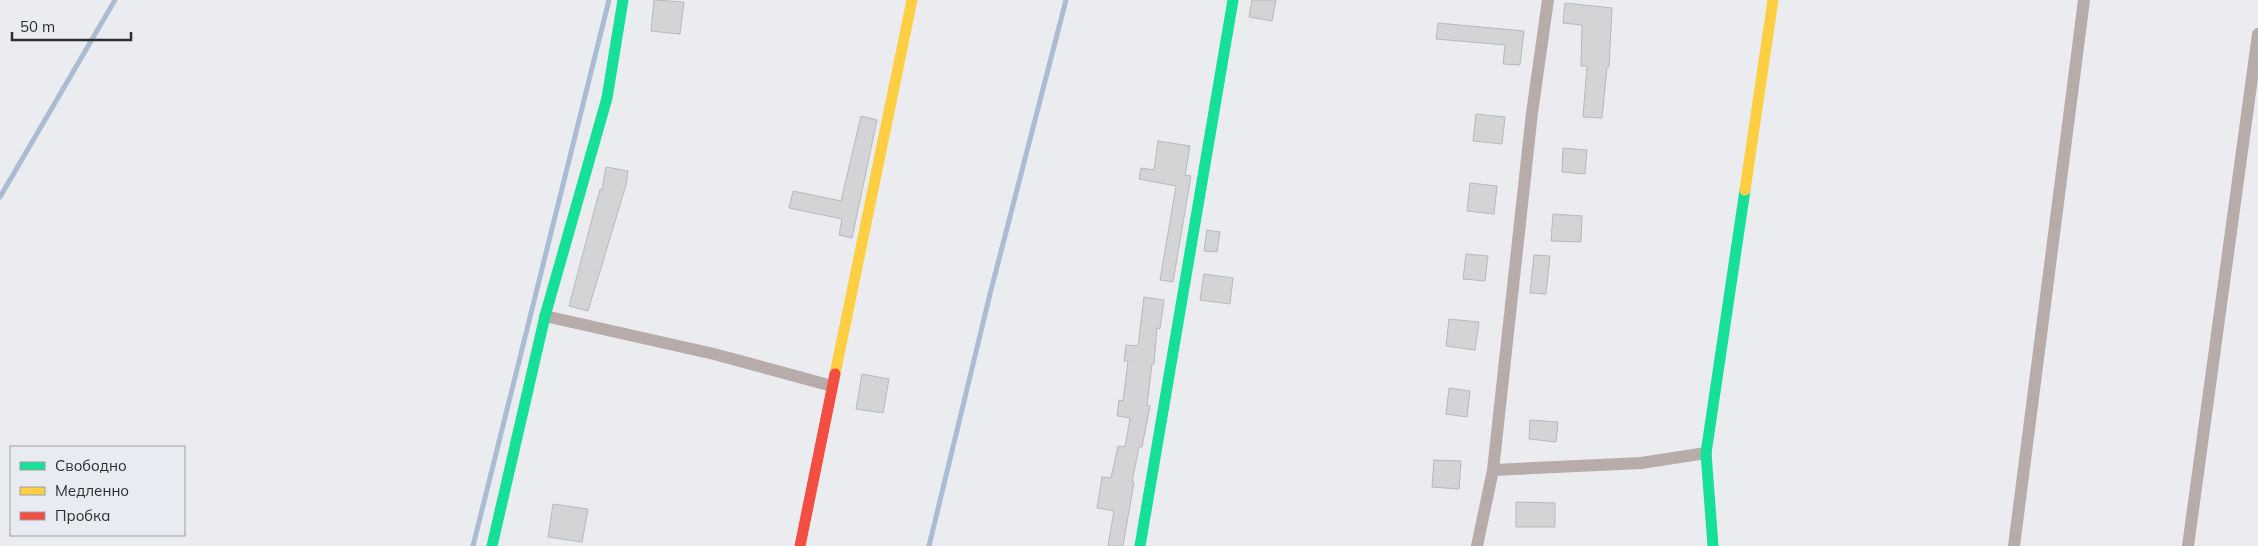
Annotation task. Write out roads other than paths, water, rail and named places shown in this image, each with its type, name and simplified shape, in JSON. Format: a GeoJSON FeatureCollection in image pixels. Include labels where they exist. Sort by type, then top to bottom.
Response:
{"type":"FeatureCollection","features":[{"type":"Feature","properties":{"kind":"street"},"geometry":{"type":"LineString","coordinates":[[492,546],[545,316],[607,98],[623,0]]}},
{"type":"Feature","properties":{"kind":"street"},"geometry":{"type":"LineString","coordinates":[[800,546],[912,0]]}},
{"type":"Feature","properties":{"kind":"street"},"geometry":{"type":"LineString","coordinates":[[1140,546],[1233,0]]}},
{"type":"Feature","properties":{"kind":"street"},"geometry":{"type":"LineString","coordinates":[[1477,546],[1493,470],[1532,113],[1548,0]]}},
{"type":"Feature","properties":{"kind":"street"},"geometry":{"type":"LineString","coordinates":[[1712,546],[1706,453],[1773,0]]}},
{"type":"Feature","properties":{"kind":"street"},"geometry":{"type":"LineString","coordinates":[[2014,546],[2084,0]]}},
{"type":"Feature","properties":{"kind":"street"},"geometry":{"type":"LineString","coordinates":[[2188,546],[2258,34]]}},
{"type":"Feature","properties":{"kind":"street"},"geometry":{"type":"LineString","coordinates":[[545,316],[714,354],[832,386]]}},
{"type":"Feature","properties":{"kind":"street"},"geometry":{"type":"LineString","coordinates":[[1493,470],[1641,463],[1706,453]]}},
{"type":"Feature","properties":{"kind":"waterway"},"geometry":{"type":"LineString","coordinates":[[0,197],[115,0]]}},
{"type":"Feature","properties":{"kind":"waterway"},"geometry":{"type":"LineString","coordinates":[[473,546],[609,0]]}},
{"type":"Feature","properties":{"kind":"waterway"},"geometry":{"type":"LineString","coordinates":[[929,546],[990,294],[1066,0]]}}]}
